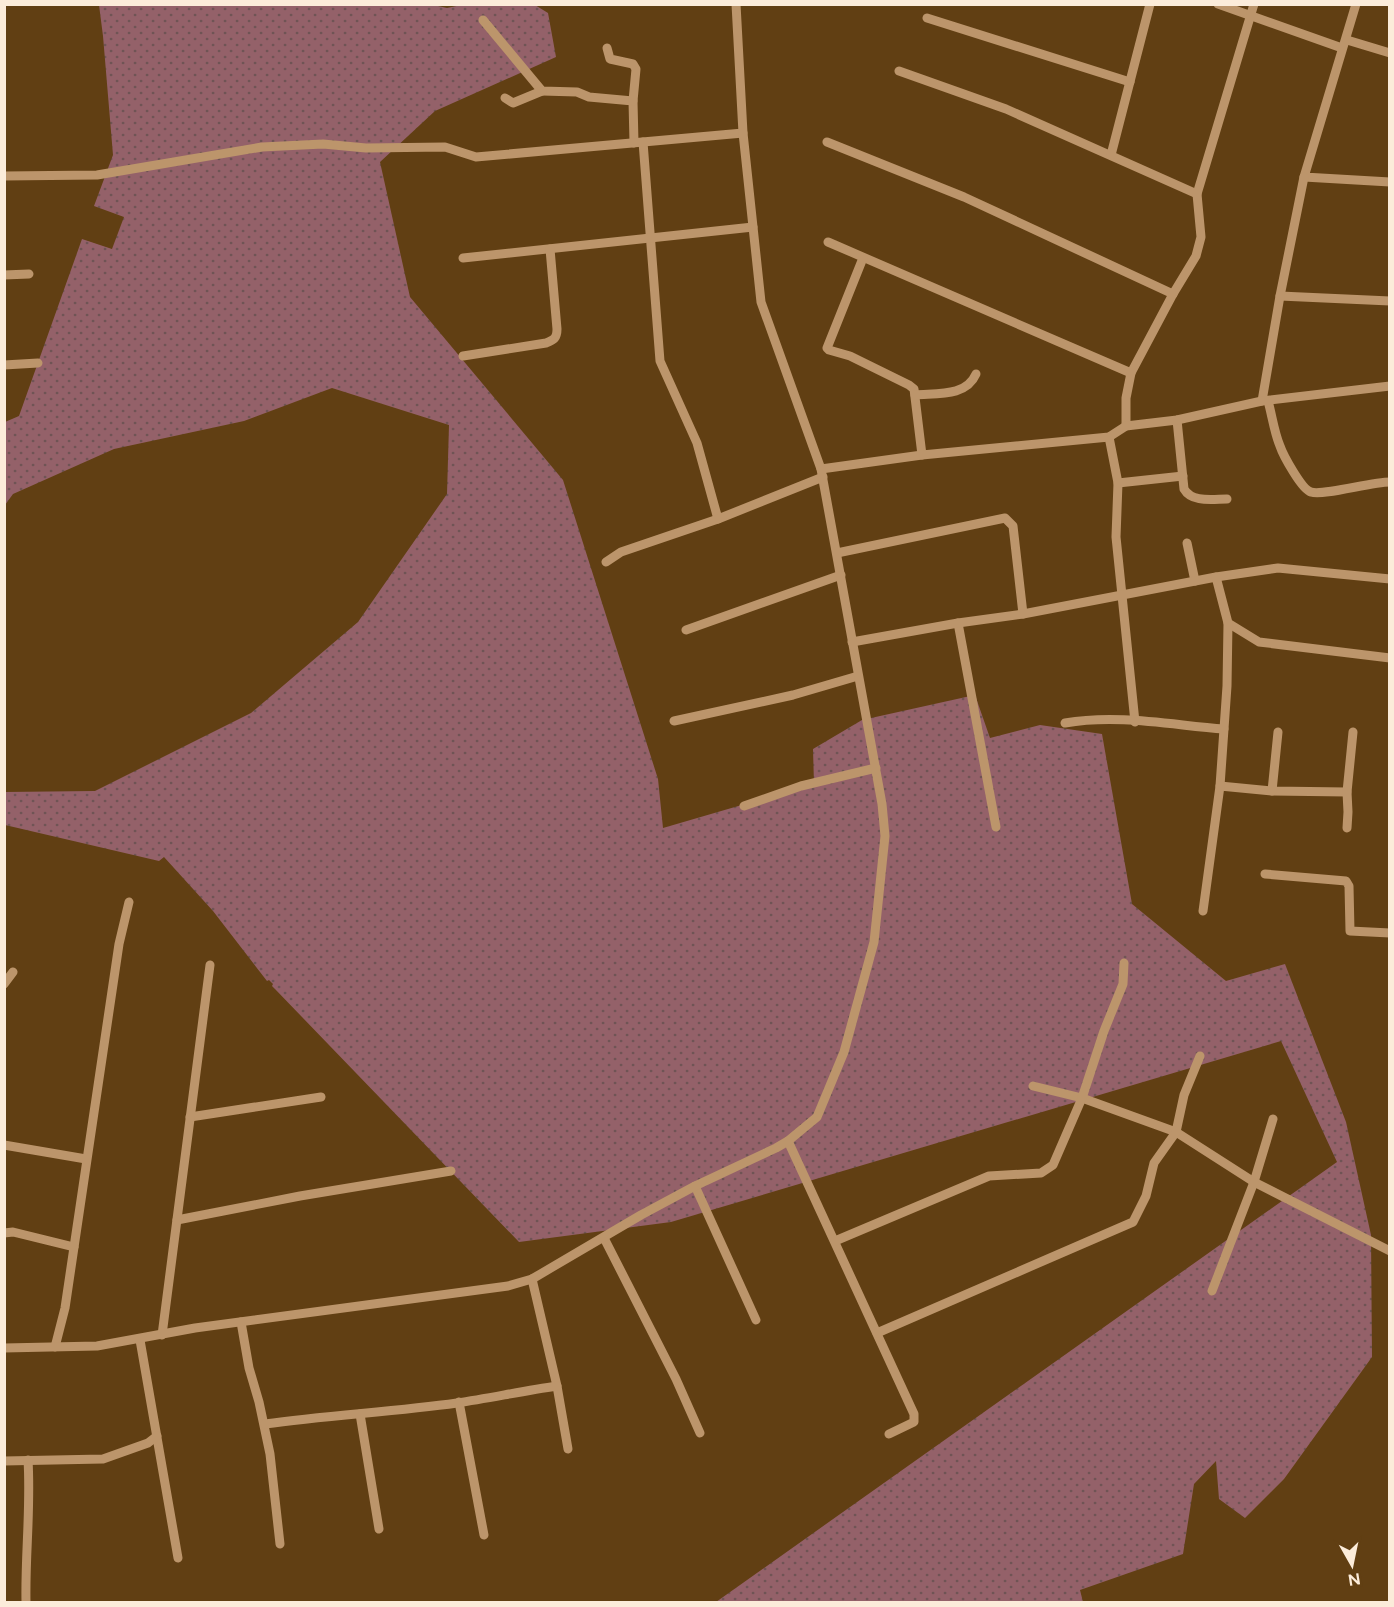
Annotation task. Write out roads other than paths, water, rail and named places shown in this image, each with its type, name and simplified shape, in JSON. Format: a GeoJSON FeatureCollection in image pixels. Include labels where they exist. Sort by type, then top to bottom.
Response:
{"type":"FeatureCollection","features":[{"type":"Feature","properties":{"kind":"street"},"geometry":{"type":"LineString","coordinates":[[4,1348],[97,1346],[242,1322],[508,1286],[532,1279],[641,1215],[788,1141],[817,1117],[844,1052],[873,942],[885,836],[876,768],[822,473],[761,302],[743,133],[736,4]]}},
{"type":"Feature","properties":{"kind":"street"},"geometry":{"type":"LineString","coordinates":[[1111,155],[1150,4]]}},
{"type":"Feature","properties":{"kind":"street"},"geometry":{"type":"LineString","coordinates":[[1218,4],[1344,44],[1389,53]]}},
{"type":"Feature","properties":{"kind":"street"},"geometry":{"type":"LineString","coordinates":[[1126,426],[1126,398],[1131,373],[1196,256],[1201,237],[1197,194],[1254,4]]}},
{"type":"Feature","properties":{"kind":"street"},"geometry":{"type":"LineString","coordinates":[[1356,4],[1304,177],[1280,296],[1265,401],[1280,447],[1304,488],[1310,492],[1389,482]]}},
{"type":"Feature","properties":{"kind":"street"},"geometry":{"type":"LineString","coordinates":[[927,18],[1130,82]]}},
{"type":"Feature","properties":{"kind":"street"},"geometry":{"type":"LineString","coordinates":[[483,20],[542,91]]}},
{"type":"Feature","properties":{"kind":"street"},"geometry":{"type":"LineString","coordinates":[[607,48],[610,59],[633,64],[636,69],[633,101],[649,238],[660,362],[697,443],[718,519]]}},
{"type":"Feature","properties":{"kind":"street"},"geometry":{"type":"LineString","coordinates":[[899,71],[1006,109],[1197,194]]}},
{"type":"Feature","properties":{"kind":"street"},"geometry":{"type":"LineString","coordinates":[[505,98],[513,103],[542,91],[577,92],[589,97],[633,101]]}},
{"type":"Feature","properties":{"kind":"street"},"geometry":{"type":"LineString","coordinates":[[4,176],[97,175],[262,147],[322,144],[366,148],[445,147],[476,157],[743,133]]}},
{"type":"Feature","properties":{"kind":"street"},"geometry":{"type":"LineString","coordinates":[[827,142],[964,197],[1173,294]]}},
{"type":"Feature","properties":{"kind":"street"},"geometry":{"type":"LineString","coordinates":[[1304,177],[1389,182]]}},
{"type":"Feature","properties":{"kind":"street"},"geometry":{"type":"LineString","coordinates":[[463,258],[753,227]]}},
{"type":"Feature","properties":{"kind":"street"},"geometry":{"type":"LineString","coordinates":[[828,242],[1131,373]]}},
{"type":"Feature","properties":{"kind":"street"},"geometry":{"type":"LineString","coordinates":[[463,356],[554,340],[557,335],[550,249]]}},
{"type":"Feature","properties":{"kind":"street"},"geometry":{"type":"LineString","coordinates":[[863,258],[827,348],[850,356],[914,389],[922,455]]}},
{"type":"Feature","properties":{"kind":"street"},"geometry":{"type":"LineString","coordinates":[[4,275],[29,274]]}},
{"type":"Feature","properties":{"kind":"street"},"geometry":{"type":"LineString","coordinates":[[1280,296],[1389,301]]}},
{"type":"Feature","properties":{"kind":"street"},"geometry":{"type":"LineString","coordinates":[[4,365],[38,363]]}},
{"type":"Feature","properties":{"kind":"street"},"geometry":{"type":"LineString","coordinates":[[915,395],[962,389],[972,382],[976,374]]}},
{"type":"Feature","properties":{"kind":"street"},"geometry":{"type":"LineString","coordinates":[[606,562],[621,552],[718,519],[822,473],[922,455],[1109,437],[1126,426],[1177,420],[1265,401],[1389,386]]}},
{"type":"Feature","properties":{"kind":"street"},"geometry":{"type":"LineString","coordinates":[[1177,420],[1184,489],[1187,495],[1197,498],[1227,499]]}},
{"type":"Feature","properties":{"kind":"street"},"geometry":{"type":"LineString","coordinates":[[1109,437],[1118,483],[1116,537],[1135,722]]}},
{"type":"Feature","properties":{"kind":"street"},"geometry":{"type":"LineString","coordinates":[[1118,483],[1183,476]]}},
{"type":"Feature","properties":{"kind":"street"},"geometry":{"type":"LineString","coordinates":[[837,553],[1005,518],[1013,526],[1023,614]]}},
{"type":"Feature","properties":{"kind":"street"},"geometry":{"type":"LineString","coordinates":[[1187,543],[1195,581]]}},
{"type":"Feature","properties":{"kind":"street"},"geometry":{"type":"LineString","coordinates":[[852,642],[1278,568],[1389,579]]}},
{"type":"Feature","properties":{"kind":"street"},"geometry":{"type":"LineString","coordinates":[[686,630],[841,575]]}},
{"type":"Feature","properties":{"kind":"street"},"geometry":{"type":"LineString","coordinates":[[1203,911],[1220,786],[1227,686],[1228,623],[1216,577]]}},
{"type":"Feature","properties":{"kind":"street"},"geometry":{"type":"LineString","coordinates":[[958,623],[996,827]]}},
{"type":"Feature","properties":{"kind":"street"},"geometry":{"type":"LineString","coordinates":[[1228,623],[1259,642],[1389,658]]}},
{"type":"Feature","properties":{"kind":"street"},"geometry":{"type":"LineString","coordinates":[[674,721],[793,695],[858,676]]}},
{"type":"Feature","properties":{"kind":"street"},"geometry":{"type":"LineString","coordinates":[[1065,723],[1091,718],[1115,718],[1135,722],[1224,729]]}},
{"type":"Feature","properties":{"kind":"street"},"geometry":{"type":"LineString","coordinates":[[1272,791],[1278,732]]}},
{"type":"Feature","properties":{"kind":"street"},"geometry":{"type":"LineString","coordinates":[[1347,828],[1347,792],[1353,732]]}},
{"type":"Feature","properties":{"kind":"street"},"geometry":{"type":"LineString","coordinates":[[744,806],[801,786],[876,768]]}},
{"type":"Feature","properties":{"kind":"street"},"geometry":{"type":"LineString","coordinates":[[1220,786],[1272,791],[1347,792]]}},
{"type":"Feature","properties":{"kind":"street"},"geometry":{"type":"LineString","coordinates":[[1265,874],[1346,881],[1349,886],[1350,931],[1389,933]]}},
{"type":"Feature","properties":{"kind":"street"},"geometry":{"type":"LineString","coordinates":[[55,1347],[65,1308],[119,944],[129,902]]}},
{"type":"Feature","properties":{"kind":"street"},"geometry":{"type":"LineString","coordinates":[[835,1241],[989,1176],[1034,1174],[1053,1166],[1082,1098],[1104,1031],[1123,984],[1124,963]]}},
{"type":"Feature","properties":{"kind":"street"},"geometry":{"type":"LineString","coordinates":[[162,1335],[210,966]]}},
{"type":"Feature","properties":{"kind":"street"},"geometry":{"type":"LineString","coordinates":[[4,984],[13,972]]}},
{"type":"Feature","properties":{"kind":"street"},"geometry":{"type":"LineString","coordinates":[[877,1333],[1133,1222],[1146,1196],[1154,1163],[1176,1132],[1184,1095],[1200,1056]]}},
{"type":"Feature","properties":{"kind":"street"},"geometry":{"type":"LineString","coordinates":[[1033,1086],[1082,1098],[1176,1132],[1254,1182],[1389,1251]]}},
{"type":"Feature","properties":{"kind":"street"},"geometry":{"type":"LineString","coordinates":[[190,1117],[321,1097]]}},
{"type":"Feature","properties":{"kind":"street"},"geometry":{"type":"LineString","coordinates":[[1212,1291],[1254,1182],[1273,1119]]}},
{"type":"Feature","properties":{"kind":"street"},"geometry":{"type":"LineString","coordinates":[[788,1141],[915,1419],[914,1422],[890,1434]]}},
{"type":"Feature","properties":{"kind":"street"},"geometry":{"type":"LineString","coordinates":[[4,1144],[86,1160]]}},
{"type":"Feature","properties":{"kind":"street"},"geometry":{"type":"LineString","coordinates":[[177,1220],[300,1196],[451,1171]]}},
{"type":"Feature","properties":{"kind":"street"},"geometry":{"type":"LineString","coordinates":[[695,1186],[756,1320]]}},
{"type":"Feature","properties":{"kind":"street"},"geometry":{"type":"LineString","coordinates":[[4,1233],[13,1232],[74,1247]]}},
{"type":"Feature","properties":{"kind":"street"},"geometry":{"type":"LineString","coordinates":[[604,1238],[700,1433]]}},
{"type":"Feature","properties":{"kind":"street"},"geometry":{"type":"LineString","coordinates":[[532,1279],[557,1386],[568,1449]]}},
{"type":"Feature","properties":{"kind":"street"},"geometry":{"type":"LineString","coordinates":[[242,1322],[249,1368],[265,1424],[280,1544]]}},
{"type":"Feature","properties":{"kind":"street"},"geometry":{"type":"LineString","coordinates":[[140,1340],[178,1558]]}},
{"type":"Feature","properties":{"kind":"street"},"geometry":{"type":"LineString","coordinates":[[265,1424],[318,1416],[360,1414],[459,1402],[557,1386]]}},
{"type":"Feature","properties":{"kind":"street"},"geometry":{"type":"LineString","coordinates":[[459,1402],[484,1535]]}},
{"type":"Feature","properties":{"kind":"street"},"geometry":{"type":"LineString","coordinates":[[360,1414],[379,1529]]}},
{"type":"Feature","properties":{"kind":"street"},"geometry":{"type":"LineString","coordinates":[[4,1461],[103,1459],[148,1443],[157,1436]]}},
{"type":"Feature","properties":{"kind":"street"},"geometry":{"type":"LineString","coordinates":[[26,1602],[28,1460]]}}]}
